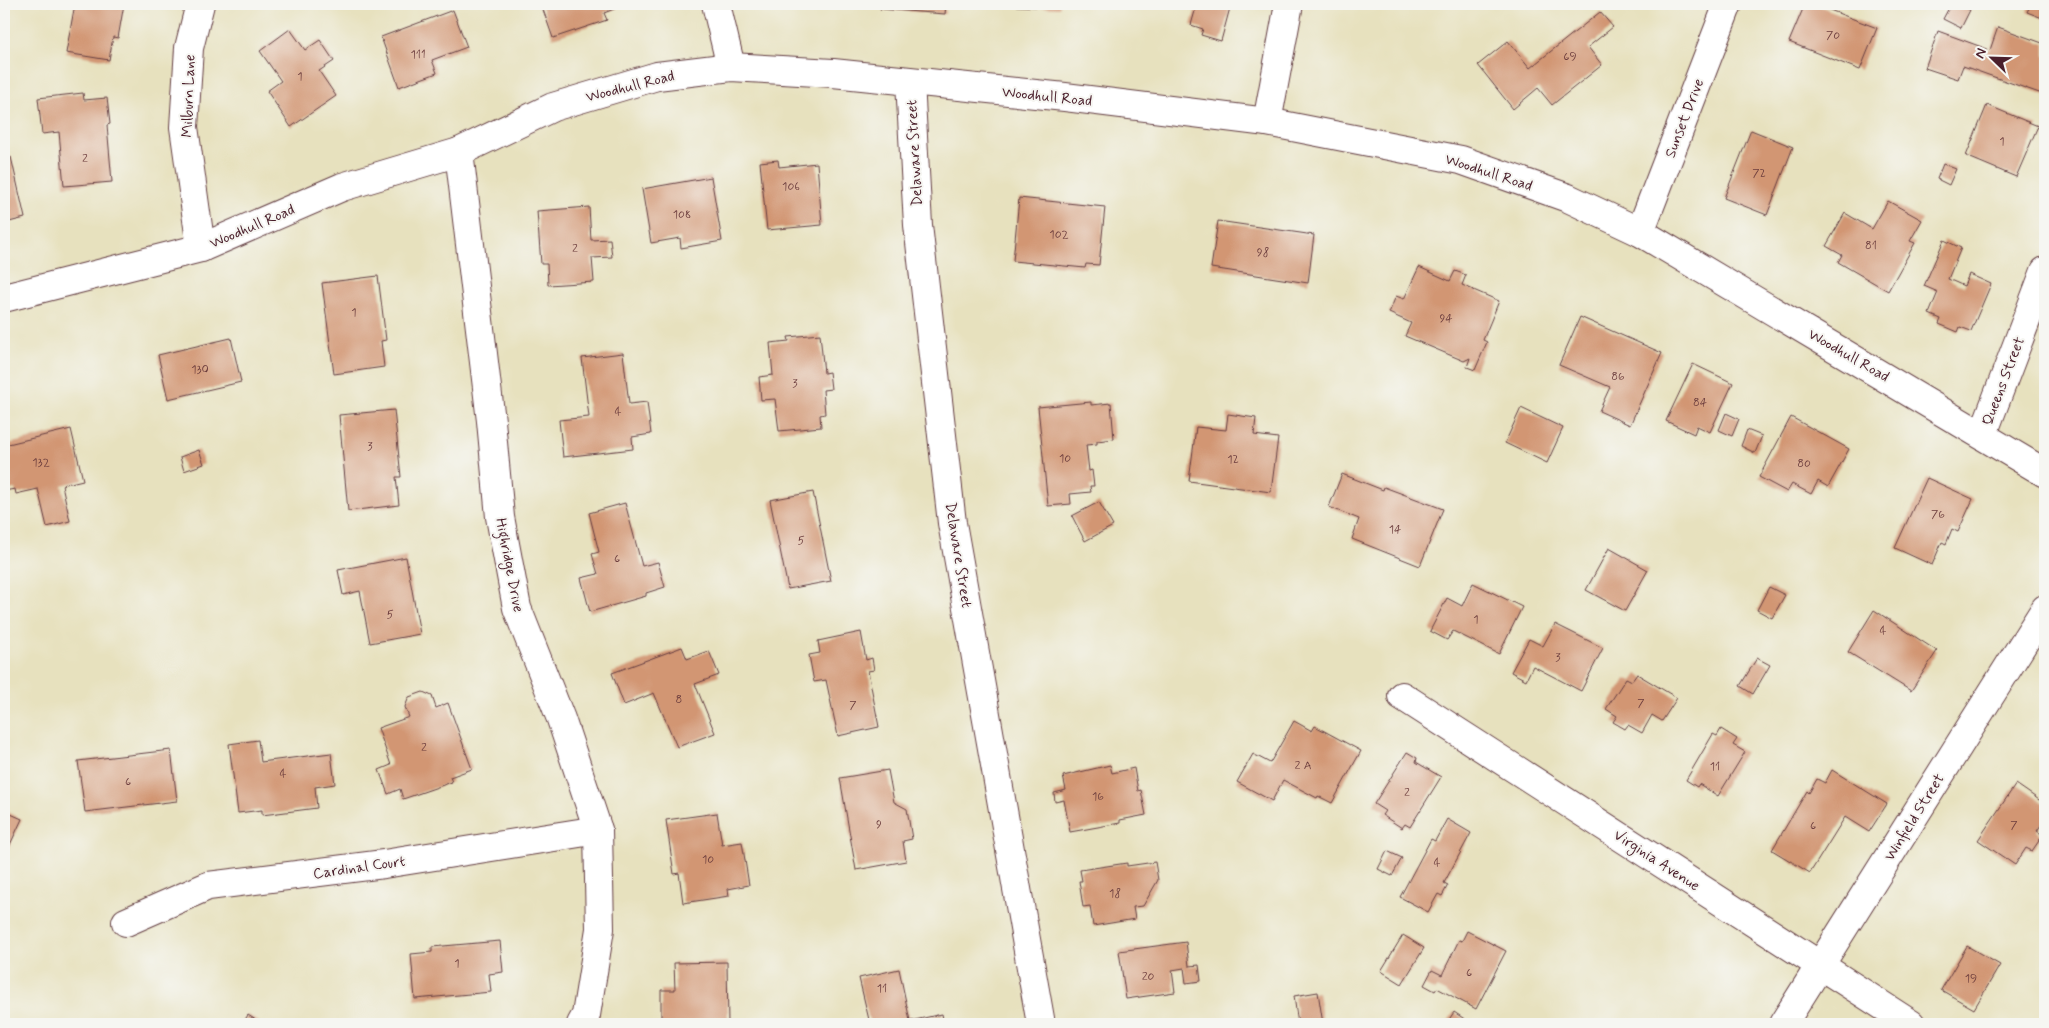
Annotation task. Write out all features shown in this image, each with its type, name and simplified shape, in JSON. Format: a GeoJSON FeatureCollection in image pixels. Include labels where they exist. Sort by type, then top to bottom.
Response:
{"type":"FeatureCollection","features":[{"type":"Feature","properties":{"kind":"street","name":"Milburn Lane"},"geometry":{"type":"LineString","coordinates":[[200,4],[189,48],[184,127],[201,248]]}},
{"type":"Feature","properties":{"kind":"street"},"geometry":{"type":"LineString","coordinates":[[716,4],[731,67]]}},
{"type":"Feature","properties":{"kind":"street"},"geometry":{"type":"LineString","coordinates":[[1268,122],[1289,4]]}},
{"type":"Feature","properties":{"kind":"street","name":"Sunset Drive"},"geometry":{"type":"LineString","coordinates":[[1640,232],[1728,4]]}},
{"type":"Feature","properties":{"kind":"street","name":"Woodhull Road"},"geometry":{"type":"LineString","coordinates":[[4,298],[201,248],[342,187],[459,152],[553,107],[657,76],[731,67],[833,73],[1066,97],[1268,122],[1461,160],[1568,198],[1640,232],[1983,434],[2045,473]]}},
{"type":"Feature","properties":{"kind":"street","name":"Delaware Street"},"geometry":{"type":"LineString","coordinates":[[910,82],[918,225],[952,524],[1041,1024]]}},
{"type":"Feature","properties":{"kind":"street","name":"Highridge Drive"},"geometry":{"type":"LineString","coordinates":[[459,152],[491,420],[500,517],[517,608],[561,719],[598,830],[600,929],[586,1015],[581,1024]]}},
{"type":"Feature","properties":{"kind":"street","name":"Queens Street"},"geometry":{"type":"LineString","coordinates":[[1983,434],[2045,271]]}},
{"type":"Feature","properties":{"kind":"street","name":"Winfield Street"},"geometry":{"type":"LineString","coordinates":[[1783,1024],[2045,609]]}},
{"type":"Feature","properties":{"kind":"street","name":"Virginia Avenue"},"geometry":{"type":"LineString","coordinates":[[1402,696],[1911,1024]]}},
{"type":"Feature","properties":{"kind":"street","name":"Cardinal Court"},"geometry":{"type":"LineString","coordinates":[[126,922],[208,886],[384,864],[598,830]]}},
{"type":"Feature","properties":{"kind":"building"},"geometry":{"type":"Polygon","coordinates":[[[75,4],[124,4],[118,38],[113,37],[109,60],[66,53],[75,4]]]}},
{"type":"Feature","properties":{"kind":"building"},"geometry":{"type":"Polygon","coordinates":[[[541,4],[624,5],[604,13],[607,20],[553,38],[541,4]]]}},
{"type":"Feature","properties":{"kind":"building"},"geometry":{"type":"Polygon","coordinates":[[[881,4],[946,4],[945,14],[880,9],[881,4]]]}},
{"type":"Feature","properties":{"kind":"building"},"geometry":{"type":"Polygon","coordinates":[[[1060,4],[1060,8],[995,5],[1060,4]]]}},
{"type":"Feature","properties":{"kind":"building"},"geometry":{"type":"Polygon","coordinates":[[[1197,4],[1231,4],[1221,41],[1201,35],[1203,29],[1191,25],[1197,4]]]}},
{"type":"Feature","properties":{"kind":"building"},"geometry":{"type":"Polygon","coordinates":[[[1805,4],[1814,4],[1877,28],[1860,70],[1789,42],[1805,4]]]}},
{"type":"Feature","properties":{"kind":"building"},"geometry":{"type":"Polygon","coordinates":[[[1951,4],[1957,4],[1970,10],[1961,28],[1943,19],[1951,4]]]}},
{"type":"Feature","properties":{"kind":"building"},"geometry":{"type":"Polygon","coordinates":[[[2031,4],[2045,7],[2045,19],[2027,12],[2031,4]]]}},
{"type":"Feature","properties":{"kind":"building"},"geometry":{"type":"Polygon","coordinates":[[[453,10],[467,47],[432,60],[437,73],[399,87],[381,37],[453,10]]]}},
{"type":"Feature","properties":{"kind":"building"},"geometry":{"type":"Polygon","coordinates":[[[1600,12],[1613,27],[1588,47],[1602,65],[1552,105],[1538,88],[1513,109],[1478,65],[1508,41],[1530,68],[1600,12]]]}},
{"type":"Feature","properties":{"kind":"building"},"geometry":{"type":"Polygon","coordinates":[[[1998,27],[2045,44],[2045,95],[1963,66],[1958,79],[1925,68],[1938,31],[1990,50],[1998,27]]]}},
{"type":"Feature","properties":{"kind":"building"},"geometry":{"type":"Polygon","coordinates":[[[290,29],[305,50],[320,40],[334,61],[319,71],[336,96],[291,127],[267,91],[281,81],[260,51],[290,29]]]}},
{"type":"Feature","properties":{"kind":"building"},"geometry":{"type":"Polygon","coordinates":[[[83,93],[84,100],[107,98],[110,124],[107,125],[112,182],[64,186],[59,132],[42,134],[38,98],[83,93]]]}},
{"type":"Feature","properties":{"kind":"building"},"geometry":{"type":"Polygon","coordinates":[[[1987,105],[2038,126],[2016,177],[1966,156],[1987,105]]]}},
{"type":"Feature","properties":{"kind":"building"},"geometry":{"type":"Polygon","coordinates":[[[1751,130],[1793,147],[1767,215],[1724,198],[1751,130]]]}},
{"type":"Feature","properties":{"kind":"building"},"geometry":{"type":"Polygon","coordinates":[[[11,157],[25,218],[5,223],[6,229],[4,230],[4,159],[11,157]]]}},
{"type":"Feature","properties":{"kind":"building"},"geometry":{"type":"Polygon","coordinates":[[[778,160],[779,167],[817,163],[822,225],[767,230],[760,162],[778,160]]]}},
{"type":"Feature","properties":{"kind":"building"},"geometry":{"type":"Polygon","coordinates":[[[1943,164],[1956,169],[1949,185],[1937,179],[1943,164]]]}},
{"type":"Feature","properties":{"kind":"building"},"geometry":{"type":"Polygon","coordinates":[[[711,177],[722,241],[681,248],[680,238],[651,243],[642,189],[711,177]]]}},
{"type":"Feature","properties":{"kind":"building"},"geometry":{"type":"Polygon","coordinates":[[[1019,198],[1105,207],[1099,265],[1086,264],[1085,268],[1013,261],[1019,198]]]}},
{"type":"Feature","properties":{"kind":"building"},"geometry":{"type":"Polygon","coordinates":[[[1888,201],[1922,220],[1910,241],[1915,243],[1888,291],[1838,262],[1842,255],[1826,246],[1845,213],[1872,229],[1888,201]]]}},
{"type":"Feature","properties":{"kind":"building"},"geometry":{"type":"Polygon","coordinates":[[[589,207],[591,240],[610,239],[612,257],[592,258],[594,282],[548,285],[547,264],[541,264],[537,211],[589,207]]]}},
{"type":"Feature","properties":{"kind":"building"},"geometry":{"type":"Polygon","coordinates":[[[1218,221],[1314,235],[1308,283],[1211,268],[1218,221]]]}},
{"type":"Feature","properties":{"kind":"building"},"geometry":{"type":"Polygon","coordinates":[[[1944,240],[1961,248],[1948,279],[1964,286],[1969,274],[1991,284],[1971,331],[1960,327],[1958,332],[1939,324],[1941,319],[1929,314],[1938,292],[1924,286],[1944,240]]]}},
{"type":"Feature","properties":{"kind":"building"},"geometry":{"type":"Polygon","coordinates":[[[1419,267],[1450,281],[1455,271],[1466,275],[1462,285],[1499,301],[1483,340],[1487,342],[1475,370],[1467,367],[1470,358],[1464,361],[1405,336],[1411,323],[1389,313],[1396,296],[1404,299],[1419,267]]]}},
{"type":"Feature","properties":{"kind":"building"},"geometry":{"type":"Polygon","coordinates":[[[378,276],[386,340],[381,341],[384,367],[334,374],[322,283],[378,276]]]}},
{"type":"Feature","properties":{"kind":"building"},"geometry":{"type":"Polygon","coordinates":[[[1580,317],[1662,353],[1630,425],[1599,411],[1610,387],[1559,365],[1580,317]]]}},
{"type":"Feature","properties":{"kind":"building"},"geometry":{"type":"Polygon","coordinates":[[[820,334],[824,373],[829,372],[831,389],[823,390],[825,414],[820,415],[821,427],[779,431],[775,399],[761,400],[759,377],[773,375],[770,343],[789,341],[788,337],[820,334]]]}},
{"type":"Feature","properties":{"kind":"building"},"geometry":{"type":"Polygon","coordinates":[[[231,338],[241,382],[168,399],[158,355],[231,338]]]}},
{"type":"Feature","properties":{"kind":"building"},"geometry":{"type":"Polygon","coordinates":[[[623,353],[629,404],[647,402],[651,434],[632,437],[633,449],[563,457],[559,420],[589,417],[582,358],[623,353]]]}},
{"type":"Feature","properties":{"kind":"building"},"geometry":{"type":"Polygon","coordinates":[[[1693,364],[1733,383],[1710,432],[1697,426],[1694,434],[1666,421],[1693,364]]]}},
{"type":"Feature","properties":{"kind":"building"},"geometry":{"type":"Polygon","coordinates":[[[1091,402],[1091,405],[1111,403],[1114,439],[1097,441],[1097,444],[1086,445],[1089,471],[1092,470],[1094,486],[1090,486],[1091,492],[1070,494],[1071,504],[1048,506],[1038,407],[1091,402]]]}},
{"type":"Feature","properties":{"kind":"building"},"geometry":{"type":"Polygon","coordinates":[[[1521,408],[1563,428],[1547,463],[1505,443],[1521,408]]]}},
{"type":"Feature","properties":{"kind":"building"},"geometry":{"type":"Polygon","coordinates":[[[394,410],[401,477],[396,477],[399,505],[348,511],[339,415],[394,410]]]}},
{"type":"Feature","properties":{"kind":"building"},"geometry":{"type":"Polygon","coordinates":[[[1726,413],[1739,419],[1732,436],[1719,430],[1726,413]]]}},
{"type":"Feature","properties":{"kind":"building"},"geometry":{"type":"Polygon","coordinates":[[[1228,414],[1256,418],[1254,435],[1278,438],[1271,492],[1189,481],[1196,427],[1226,430],[1228,414]]]}},
{"type":"Feature","properties":{"kind":"building"},"geometry":{"type":"Polygon","coordinates":[[[1791,417],[1849,449],[1828,487],[1818,481],[1811,494],[1792,484],[1787,492],[1759,477],[1791,417]]]}},
{"type":"Feature","properties":{"kind":"building"},"geometry":{"type":"Polygon","coordinates":[[[71,429],[83,480],[62,485],[70,521],[47,527],[38,489],[16,494],[15,489],[4,491],[4,445],[71,429]]]}},
{"type":"Feature","properties":{"kind":"building"},"geometry":{"type":"Polygon","coordinates":[[[1747,430],[1762,436],[1755,453],[1741,446],[1747,430]]]}},
{"type":"Feature","properties":{"kind":"building"},"geometry":{"type":"Polygon","coordinates":[[[199,450],[204,464],[184,471],[180,457],[199,450]]]}},
{"type":"Feature","properties":{"kind":"building"},"geometry":{"type":"Polygon","coordinates":[[[1342,474],[1383,490],[1384,487],[1443,509],[1420,566],[1352,539],[1359,519],[1329,507],[1342,474]]]}},
{"type":"Feature","properties":{"kind":"building"},"geometry":{"type":"Polygon","coordinates":[[[1927,478],[1973,499],[1958,532],[1952,529],[1946,544],[1942,542],[1932,565],[1895,548],[1927,478]]]}},
{"type":"Feature","properties":{"kind":"building"},"geometry":{"type":"Polygon","coordinates":[[[813,492],[831,581],[788,589],[770,500],[813,492]]]}},
{"type":"Feature","properties":{"kind":"building"},"geometry":{"type":"Polygon","coordinates":[[[1099,502],[1113,526],[1085,541],[1072,516],[1099,502]]]}},
{"type":"Feature","properties":{"kind":"building"},"geometry":{"type":"Polygon","coordinates":[[[625,503],[642,566],[658,562],[665,587],[646,593],[646,596],[590,612],[581,578],[598,574],[592,554],[599,552],[589,513],[625,503]]]}},
{"type":"Feature","properties":{"kind":"building"},"geometry":{"type":"Polygon","coordinates":[[[1609,548],[1648,570],[1625,611],[1586,590],[1609,548]]]}},
{"type":"Feature","properties":{"kind":"building"},"geometry":{"type":"Polygon","coordinates":[[[406,557],[420,634],[370,643],[360,591],[343,595],[338,570],[406,557]]]}},
{"type":"Feature","properties":{"kind":"building"},"geometry":{"type":"Polygon","coordinates":[[[1473,583],[1522,607],[1499,654],[1453,631],[1447,640],[1430,631],[1447,598],[1462,606],[1473,583]]]}},
{"type":"Feature","properties":{"kind":"building"},"geometry":{"type":"Polygon","coordinates":[[[1769,587],[1785,595],[1772,618],[1757,610],[1769,587]]]}},
{"type":"Feature","properties":{"kind":"building"},"geometry":{"type":"Polygon","coordinates":[[[1874,610],[1937,651],[1911,691],[1848,652],[1874,610]]]}},
{"type":"Feature","properties":{"kind":"building"},"geometry":{"type":"Polygon","coordinates":[[[1555,624],[1603,648],[1581,691],[1533,666],[1526,680],[1511,672],[1529,639],[1543,646],[1555,624]]]}},
{"type":"Feature","properties":{"kind":"building"},"geometry":{"type":"Polygon","coordinates":[[[861,632],[866,660],[872,658],[874,670],[868,671],[879,727],[838,736],[826,680],[814,682],[809,655],[820,653],[818,641],[861,632]]]}},
{"type":"Feature","properties":{"kind":"building"},"geometry":{"type":"Polygon","coordinates":[[[682,647],[687,659],[709,651],[719,675],[695,684],[715,733],[677,747],[654,693],[624,705],[612,673],[682,647]]]}},
{"type":"Feature","properties":{"kind":"building"},"geometry":{"type":"Polygon","coordinates":[[[1757,658],[1770,665],[1753,694],[1740,686],[1757,658]]]}},
{"type":"Feature","properties":{"kind":"building"},"geometry":{"type":"Polygon","coordinates":[[[1637,674],[1677,698],[1662,721],[1652,715],[1642,733],[1628,725],[1625,729],[1613,722],[1617,716],[1606,709],[1626,678],[1632,681],[1637,674]]]}},
{"type":"Feature","properties":{"kind":"building"},"geometry":{"type":"Polygon","coordinates":[[[423,692],[432,696],[436,708],[448,703],[472,769],[450,777],[452,782],[403,799],[400,789],[388,794],[379,770],[391,765],[378,728],[409,717],[405,707],[409,697],[423,692]]]}},
{"type":"Feature","properties":{"kind":"building"},"geometry":{"type":"Polygon","coordinates":[[[1294,721],[1312,731],[1315,726],[1361,751],[1332,803],[1318,796],[1317,798],[1283,780],[1272,801],[1237,782],[1253,754],[1270,763],[1294,721]]]}},
{"type":"Feature","properties":{"kind":"building"},"geometry":{"type":"Polygon","coordinates":[[[1721,729],[1737,739],[1733,745],[1745,752],[1718,796],[1699,784],[1697,787],[1686,780],[1713,734],[1717,736],[1721,729]]]}},
{"type":"Feature","properties":{"kind":"building"},"geometry":{"type":"Polygon","coordinates":[[[258,740],[261,762],[331,753],[335,784],[315,787],[317,808],[262,815],[262,810],[238,813],[229,744],[258,740]]]}},
{"type":"Feature","properties":{"kind":"building"},"geometry":{"type":"Polygon","coordinates":[[[171,750],[177,801],[85,812],[78,761],[171,750]]]}},
{"type":"Feature","properties":{"kind":"building"},"geometry":{"type":"Polygon","coordinates":[[[1407,752],[1417,758],[1416,762],[1441,777],[1410,827],[1405,824],[1402,828],[1382,815],[1385,811],[1374,804],[1407,752]]]}},
{"type":"Feature","properties":{"kind":"building"},"geometry":{"type":"Polygon","coordinates":[[[1110,765],[1112,773],[1134,768],[1138,791],[1141,790],[1146,815],[1120,820],[1120,823],[1070,832],[1064,800],[1055,802],[1054,793],[1066,790],[1063,776],[1110,765]]]}},
{"type":"Feature","properties":{"kind":"building"},"geometry":{"type":"Polygon","coordinates":[[[888,770],[894,802],[907,809],[912,839],[903,841],[906,861],[856,870],[840,778],[888,770]]]}},
{"type":"Feature","properties":{"kind":"building"},"geometry":{"type":"Polygon","coordinates":[[[1832,770],[1887,804],[1869,832],[1845,817],[1810,873],[1772,850],[1807,791],[1809,793],[1817,779],[1825,783],[1832,770]]]}},
{"type":"Feature","properties":{"kind":"building"},"geometry":{"type":"Polygon","coordinates":[[[2016,784],[2045,804],[2045,819],[2037,831],[2043,835],[2032,851],[2026,848],[2015,865],[1978,840],[2016,784]]]}},
{"type":"Feature","properties":{"kind":"building"},"geometry":{"type":"Polygon","coordinates":[[[4,811],[22,819],[8,849],[4,847],[4,811]]]}},
{"type":"Feature","properties":{"kind":"building"},"geometry":{"type":"Polygon","coordinates":[[[717,813],[722,845],[742,842],[749,885],[728,889],[729,896],[683,903],[679,873],[674,874],[666,820],[717,813]]]}},
{"type":"Feature","properties":{"kind":"building"},"geometry":{"type":"Polygon","coordinates":[[[1447,819],[1471,833],[1444,883],[1448,885],[1442,896],[1438,894],[1428,912],[1400,897],[1431,839],[1435,841],[1447,819]]]}},
{"type":"Feature","properties":{"kind":"building"},"geometry":{"type":"Polygon","coordinates":[[[1387,851],[1402,858],[1392,876],[1378,869],[1387,851]]]}},
{"type":"Feature","properties":{"kind":"building"},"geometry":{"type":"Polygon","coordinates":[[[1155,862],[1158,880],[1143,906],[1133,907],[1135,919],[1093,926],[1090,906],[1083,907],[1079,881],[1082,881],[1080,870],[1127,863],[1127,866],[1155,862]]]}},
{"type":"Feature","properties":{"kind":"building"},"geometry":{"type":"Polygon","coordinates":[[[1467,931],[1506,951],[1476,1009],[1437,988],[1435,991],[1424,985],[1432,970],[1442,975],[1459,940],[1462,941],[1467,931]]]}},
{"type":"Feature","properties":{"kind":"building"},"geometry":{"type":"Polygon","coordinates":[[[1403,935],[1424,948],[1402,984],[1381,971],[1403,935]]]}},
{"type":"Feature","properties":{"kind":"building"},"geometry":{"type":"Polygon","coordinates":[[[500,941],[503,972],[489,974],[491,992],[415,999],[411,954],[432,952],[432,947],[500,941]]]}},
{"type":"Feature","properties":{"kind":"building"},"geometry":{"type":"Polygon","coordinates":[[[1186,942],[1189,966],[1199,965],[1201,981],[1186,983],[1184,968],[1172,970],[1175,992],[1126,999],[1119,951],[1186,942]]]}},
{"type":"Feature","properties":{"kind":"building"},"geometry":{"type":"Polygon","coordinates":[[[1967,946],[2000,965],[1974,1009],[1941,990],[1967,946]]]}},
{"type":"Feature","properties":{"kind":"building"},"geometry":{"type":"Polygon","coordinates":[[[727,962],[728,1024],[661,1024],[661,990],[675,990],[674,963],[727,962]]]}},
{"type":"Feature","properties":{"kind":"building"},"geometry":{"type":"Polygon","coordinates":[[[899,969],[910,1021],[942,1014],[944,1024],[870,1024],[859,978],[899,969]]]}},
{"type":"Feature","properties":{"kind":"building"},"geometry":{"type":"Polygon","coordinates":[[[1318,992],[1323,1024],[1298,1024],[1294,996],[1318,992]]]}},
{"type":"Feature","properties":{"kind":"building"},"geometry":{"type":"Polygon","coordinates":[[[1454,1012],[1472,1024],[1446,1024],[1454,1012]]]}},
{"type":"Feature","properties":{"kind":"building"},"geometry":{"type":"Polygon","coordinates":[[[248,1015],[262,1024],[242,1024],[248,1015]]]}}]}
